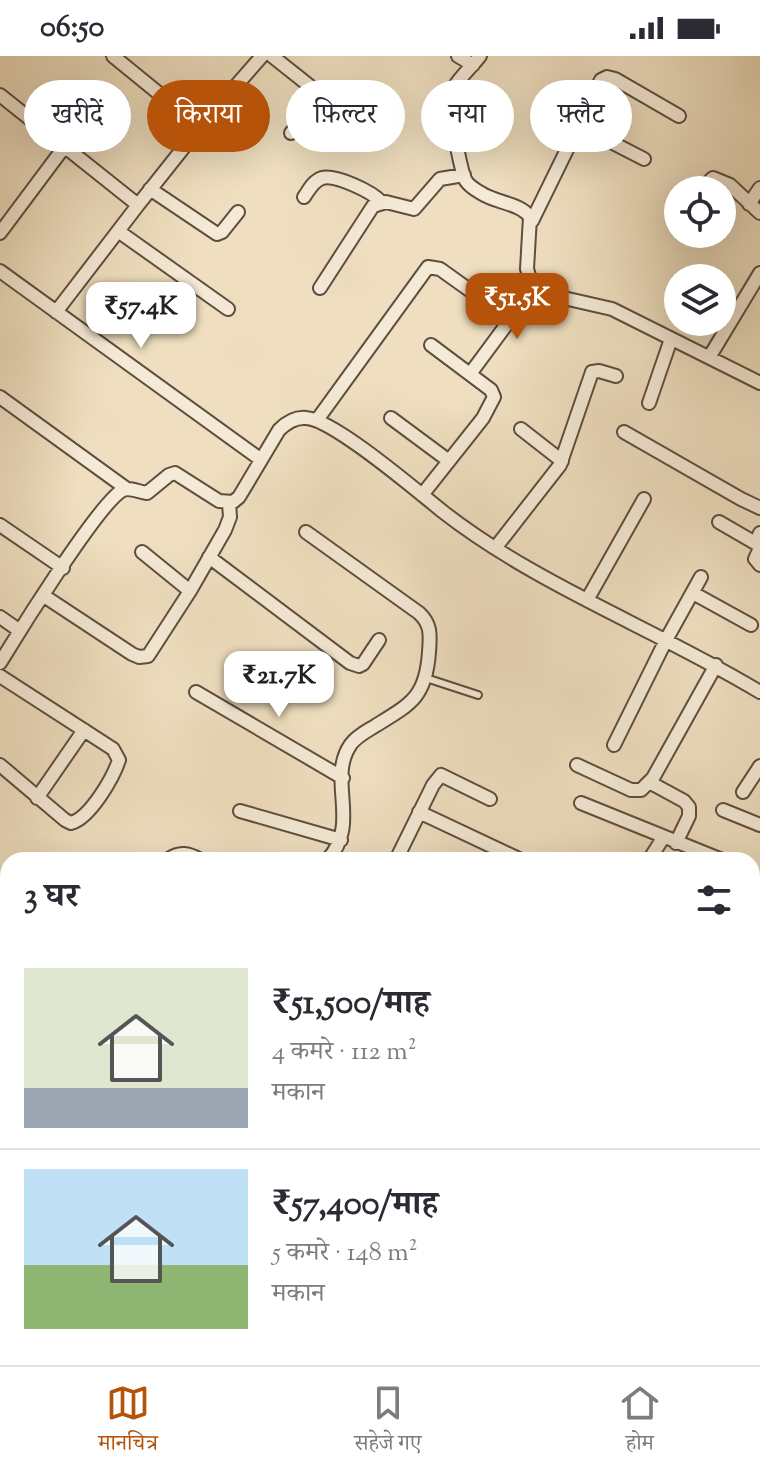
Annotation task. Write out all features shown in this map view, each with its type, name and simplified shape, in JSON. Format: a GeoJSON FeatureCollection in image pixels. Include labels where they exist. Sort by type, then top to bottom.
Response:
{"type":"FeatureCollection","features":[{"type":"Feature","properties":{"kind":"street"},"geometry":{"type":"LineString","coordinates":[[113,56],[147,84]]}},
{"type":"Feature","properties":{"kind":"street"},"geometry":{"type":"LineString","coordinates":[[241,80],[262,56]]}},
{"type":"Feature","properties":{"kind":"street"},"geometry":{"type":"LineString","coordinates":[[272,56],[302,80]]}},
{"type":"Feature","properties":{"kind":"street"},"geometry":{"type":"LineString","coordinates":[[458,56],[476,60],[455,87],[449,102],[464,175],[471,187],[491,199],[524,211],[532,221]]}},
{"type":"Feature","properties":{"kind":"street"},"geometry":{"type":"LineString","coordinates":[[632,91],[679,116]]}},
{"type":"Feature","properties":{"kind":"street"},"geometry":{"type":"LineString","coordinates":[[0,95],[24,114]]}},
{"type":"Feature","properties":{"kind":"street"},"geometry":{"type":"LineString","coordinates":[[0,233],[61,152]]}},
{"type":"Feature","properties":{"kind":"street"},"geometry":{"type":"LineString","coordinates":[[72,152],[138,205]]}},
{"type":"Feature","properties":{"kind":"street"},"geometry":{"type":"LineString","coordinates":[[56,312],[180,152]]}},
{"type":"Feature","properties":{"kind":"street"},"geometry":{"type":"LineString","coordinates":[[565,152],[532,221],[527,269],[535,286],[555,296],[612,309],[760,383]]}},
{"type":"Feature","properties":{"kind":"street"},"geometry":{"type":"LineString","coordinates":[[630,152],[644,159]]}},
{"type":"Feature","properties":{"kind":"street"},"geometry":{"type":"LineString","coordinates":[[304,197],[316,181],[326,177],[373,194],[381,202],[414,209],[440,179],[464,175]]}},
{"type":"Feature","properties":{"kind":"street"},"geometry":{"type":"LineString","coordinates":[[749,204],[760,188]]}},
{"type":"Feature","properties":{"kind":"street"},"geometry":{"type":"LineString","coordinates":[[150,189],[217,234],[238,212]]}},
{"type":"Feature","properties":{"kind":"street"},"geometry":{"type":"LineString","coordinates":[[736,191],[760,213]]}},
{"type":"Feature","properties":{"kind":"street"},"geometry":{"type":"LineString","coordinates":[[320,288],[373,206],[381,202]]}},
{"type":"Feature","properties":{"kind":"street"},"geometry":{"type":"LineString","coordinates":[[118,231],[228,309]]}},
{"type":"Feature","properties":{"kind":"street"},"geometry":{"type":"LineString","coordinates":[[317,420],[428,267],[446,272],[510,319]]}},
{"type":"Feature","properties":{"kind":"street"},"geometry":{"type":"LineString","coordinates":[[0,271],[260,459]]}},
{"type":"Feature","properties":{"kind":"street"},"geometry":{"type":"LineString","coordinates":[[710,356],[760,273]]}},
{"type":"Feature","properties":{"kind":"street"},"geometry":{"type":"LineString","coordinates":[[470,374],[535,286]]}},
{"type":"Feature","properties":{"kind":"street"},"geometry":{"type":"LineString","coordinates":[[649,403],[671,339]]}},
{"type":"Feature","properties":{"kind":"street"},"geometry":{"type":"LineString","coordinates":[[422,495],[483,418],[493,399],[491,390],[431,345]]}},
{"type":"Feature","properties":{"kind":"street"},"geometry":{"type":"LineString","coordinates":[[496,547],[562,461],[592,372],[616,376]]}},
{"type":"Feature","properties":{"kind":"street"},"geometry":{"type":"LineString","coordinates":[[0,397],[127,489],[147,493],[175,473],[219,501],[229,503],[239,497],[260,459],[285,424],[301,418],[317,420],[364,450],[459,524],[496,547],[587,600],[716,665],[760,692]]}},
{"type":"Feature","properties":{"kind":"street"},"geometry":{"type":"LineString","coordinates":[[391,418],[449,461]]}},
{"type":"Feature","properties":{"kind":"street"},"geometry":{"type":"LineString","coordinates":[[521,429],[562,461]]}},
{"type":"Feature","properties":{"kind":"street"},"geometry":{"type":"LineString","coordinates":[[624,432],[760,508]]}},
{"type":"Feature","properties":{"kind":"street"},"geometry":{"type":"LineString","coordinates":[[0,663],[92,524],[119,493],[127,489]]}},
{"type":"Feature","properties":{"kind":"street"},"geometry":{"type":"LineString","coordinates":[[587,600],[644,499]]}},
{"type":"Feature","properties":{"kind":"street"},"geometry":{"type":"LineString","coordinates":[[44,596],[132,654],[143,657],[150,653],[190,591],[228,524],[229,503]]}},
{"type":"Feature","properties":{"kind":"street"},"geometry":{"type":"LineString","coordinates":[[719,522],[758,538],[760,548],[755,559],[760,565]]}},
{"type":"Feature","properties":{"kind":"street"},"geometry":{"type":"LineString","coordinates":[[0,525],[63,568]]}},
{"type":"Feature","properties":{"kind":"street"},"geometry":{"type":"LineString","coordinates":[[306,532],[424,618],[430,629],[426,678],[414,700],[354,740],[346,754],[344,828],[341,840],[333,852]]}},
{"type":"Feature","properties":{"kind":"street"},"geometry":{"type":"LineString","coordinates":[[142,552],[190,591]]}},
{"type":"Feature","properties":{"kind":"street"},"geometry":{"type":"LineString","coordinates":[[209,557],[350,663],[363,664],[379,640]]}},
{"type":"Feature","properties":{"kind":"street"},"geometry":{"type":"LineString","coordinates":[[614,745],[701,577]]}},
{"type":"Feature","properties":{"kind":"street"},"geometry":{"type":"LineString","coordinates":[[693,593],[751,625]]}},
{"type":"Feature","properties":{"kind":"street"},"geometry":{"type":"LineString","coordinates":[[0,617],[20,631]]}},
{"type":"Feature","properties":{"kind":"street"},"geometry":{"type":"LineString","coordinates":[[577,765],[631,790],[641,790],[649,782],[716,665]]}},
{"type":"Feature","properties":{"kind":"street"},"geometry":{"type":"LineString","coordinates":[[0,676],[113,749],[118,754],[118,765],[85,815],[71,823],[0,765]]}},
{"type":"Feature","properties":{"kind":"street"},"geometry":{"type":"LineString","coordinates":[[196,692],[343,778]]}},
{"type":"Feature","properties":{"kind":"street"},"geometry":{"type":"LineString","coordinates":[[37,798],[84,730]]}},
{"type":"Feature","properties":{"kind":"street"},"geometry":{"type":"LineString","coordinates":[[743,792],[760,766]]}},
{"type":"Feature","properties":{"kind":"street"},"geometry":{"type":"LineString","coordinates":[[400,852],[436,778],[441,775],[490,799]]}},
{"type":"Feature","properties":{"kind":"street"},"geometry":{"type":"LineString","coordinates":[[649,782],[688,804],[689,816],[676,843]]}},
{"type":"Feature","properties":{"kind":"street"},"geometry":{"type":"LineString","coordinates":[[581,803],[700,852]]}},
{"type":"Feature","properties":{"kind":"street"},"geometry":{"type":"LineString","coordinates":[[723,810],[760,825]]}},
{"type":"Feature","properties":{"kind":"street"},"geometry":{"type":"LineString","coordinates":[[240,811],[341,840]]}},
{"type":"Feature","properties":{"kind":"street"},"geometry":{"type":"LineString","coordinates":[[419,812],[504,852]]}},
{"type":"Feature","properties":{"kind":"street"},"geometry":{"type":"LineString","coordinates":[[654,852],[663,838]]}},
{"type":"Feature","properties":{"kind":"lane"},"geometry":{"type":"LineString","coordinates":[[426,678],[478,695]]}}]}
